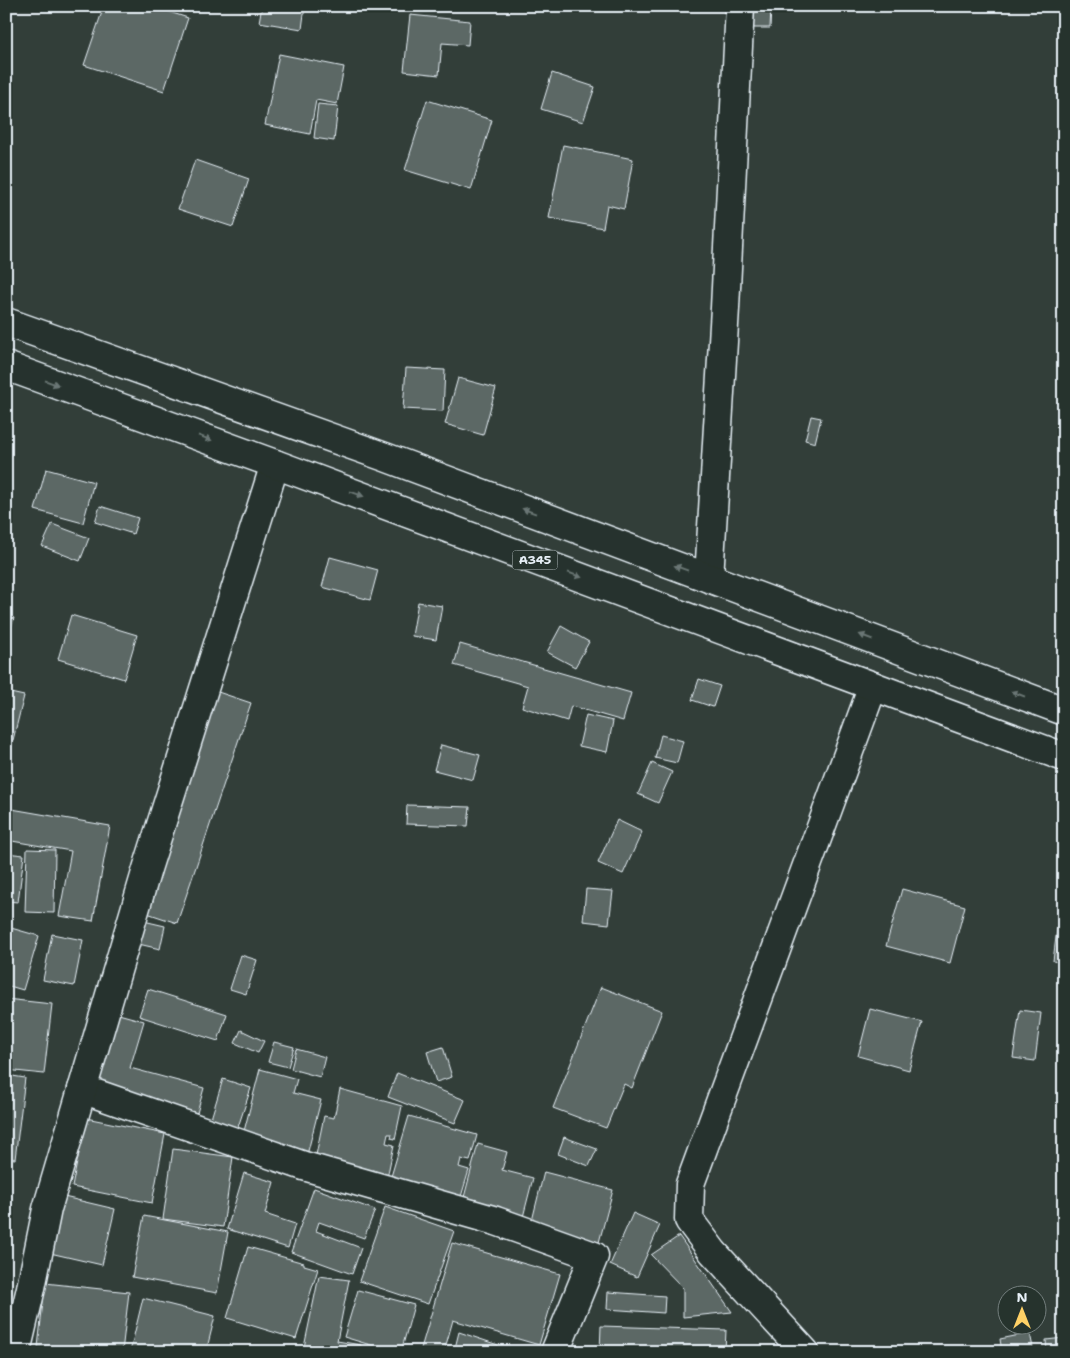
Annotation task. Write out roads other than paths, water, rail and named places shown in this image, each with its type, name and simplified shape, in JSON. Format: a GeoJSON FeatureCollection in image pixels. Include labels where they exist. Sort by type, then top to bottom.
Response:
{"type":"FeatureCollection","features":[{"type":"Feature","properties":{"kind":"main road"},"geometry":{"type":"LineString","coordinates":[[709,578],[740,6]]}},
{"type":"Feature","properties":{"kind":"main road"},"geometry":{"type":"LineString","coordinates":[[6,322],[394,460],[1064,711]]}},
{"type":"Feature","properties":{"kind":"main road","name":"A345"},"geometry":{"type":"LineString","coordinates":[[6,366],[1064,757]]}},
{"type":"Feature","properties":{"kind":"main road"},"geometry":{"type":"LineString","coordinates":[[16,1352],[32,1288],[47,1209],[82,1089],[147,869],[275,464]]}},
{"type":"Feature","properties":{"kind":"main road"},"geometry":{"type":"LineString","coordinates":[[805,1352],[713,1252],[689,1220],[690,1184],[873,686]]}},
{"type":"Feature","properties":{"kind":"main road"},"geometry":{"type":"LineString","coordinates":[[82,1089],[304,1166],[496,1221],[594,1256],[555,1352]]}}]}
